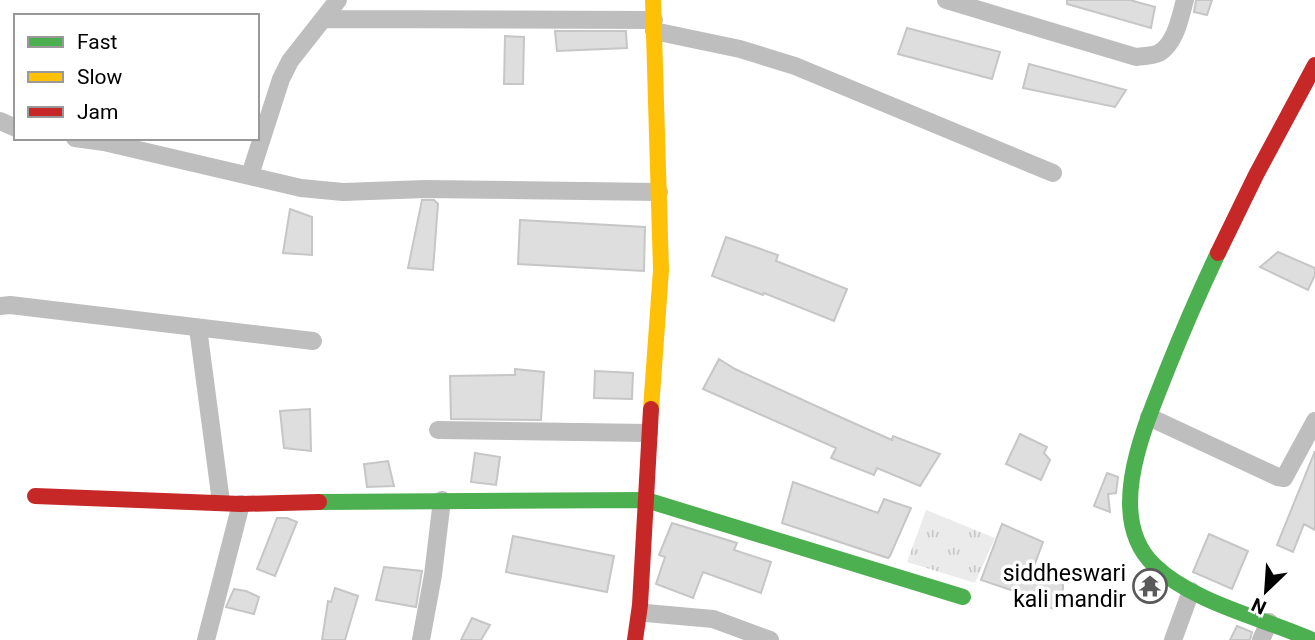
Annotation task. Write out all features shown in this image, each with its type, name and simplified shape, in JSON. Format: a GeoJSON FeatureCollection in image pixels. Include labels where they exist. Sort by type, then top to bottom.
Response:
{"type":"FeatureCollection","features":[{"type":"Feature","properties":{"kind":"street"},"geometry":{"type":"LineString","coordinates":[[250,175],[281,79],[290,61],[338,0]]}},
{"type":"Feature","properties":{"kind":"street"},"geometry":{"type":"LineString","coordinates":[[648,640],[643,609],[646,499],[661,270],[653,0]]}},
{"type":"Feature","properties":{"kind":"street"},"geometry":{"type":"LineString","coordinates":[[946,0],[1136,57],[1159,53],[1169,43],[1185,0]]}},
{"type":"Feature","properties":{"kind":"street"},"geometry":{"type":"LineString","coordinates":[[323,19],[654,25],[785,63],[1053,173]]}},
{"type":"Feature","properties":{"kind":"street"},"geometry":{"type":"LineString","coordinates":[[1312,640],[1191,591],[1157,568],[1141,549],[1131,518],[1131,488],[1136,458],[1149,417],[1185,325],[1219,249],[1315,65]]}},
{"type":"Feature","properties":{"kind":"street"},"geometry":{"type":"LineString","coordinates":[[90,140],[301,188],[343,192],[425,189],[659,192]]}},
{"type":"Feature","properties":{"kind":"street"},"geometry":{"type":"LineString","coordinates":[[0,306],[10,305],[313,341]]}},
{"type":"Feature","properties":{"kind":"street"},"geometry":{"type":"LineString","coordinates":[[198,328],[221,502]]}},
{"type":"Feature","properties":{"kind":"street"},"geometry":{"type":"LineString","coordinates":[[1149,417],[1284,478],[1315,421]]}},
{"type":"Feature","properties":{"kind":"street"},"geometry":{"type":"LineString","coordinates":[[438,430],[649,433]]}},
{"type":"Feature","properties":{"kind":"street"},"geometry":{"type":"LineString","coordinates":[[35,496],[221,502],[241,505],[646,499],[963,597]]}},
{"type":"Feature","properties":{"kind":"street"},"geometry":{"type":"LineString","coordinates":[[421,640],[433,575],[442,500]]}},
{"type":"Feature","properties":{"kind":"street"},"geometry":{"type":"LineString","coordinates":[[206,640],[241,505]]}},
{"type":"Feature","properties":{"kind":"street"},"geometry":{"type":"LineString","coordinates":[[1173,640],[1191,591]]}},
{"type":"Feature","properties":{"kind":"street"},"geometry":{"type":"LineString","coordinates":[[635,640],[643,609]]}},
{"type":"Feature","properties":{"kind":"street"},"geometry":{"type":"LineString","coordinates":[[643,609],[713,619],[770,640]]}},
{"type":"Feature","properties":{"kind":"street"},"geometry":{"type":"LineString","coordinates":[[1261,640],[1269,622]]}},
{"type":"Feature","properties":{"kind":"green space"},"geometry":{"type":"Polygon","coordinates":[[[926,510],[995,538],[975,583],[907,562],[926,510]]]}},
{"type":"Feature","properties":{"kind":"building"},"geometry":{"type":"Polygon","coordinates":[[[1067,0],[1130,0],[1155,7],[1151,28],[1067,4],[1067,0]]]}},
{"type":"Feature","properties":{"kind":"building"},"geometry":{"type":"Polygon","coordinates":[[[1196,0],[1212,0],[1207,15],[1194,12],[1196,0]]]}},
{"type":"Feature","properties":{"kind":"building"},"geometry":{"type":"Polygon","coordinates":[[[907,28],[1000,52],[992,79],[898,54],[907,28]]]}},
{"type":"Feature","properties":{"kind":"building"},"geometry":{"type":"Polygon","coordinates":[[[555,31],[626,31],[627,48],[557,51],[555,31]]]}},
{"type":"Feature","properties":{"kind":"building"},"geometry":{"type":"Polygon","coordinates":[[[505,36],[524,37],[523,84],[504,84],[505,36]]]}},
{"type":"Feature","properties":{"kind":"building"},"geometry":{"type":"Polygon","coordinates":[[[1029,64],[1126,90],[1115,107],[1023,88],[1029,64]]]}},
{"type":"Feature","properties":{"kind":"building"},"geometry":{"type":"Polygon","coordinates":[[[422,200],[434,200],[438,204],[433,270],[408,268],[422,200]]]}},
{"type":"Feature","properties":{"kind":"building"},"geometry":{"type":"Polygon","coordinates":[[[290,209],[312,217],[312,255],[283,253],[290,209]]]}},
{"type":"Feature","properties":{"kind":"building"},"geometry":{"type":"Polygon","coordinates":[[[520,220],[645,227],[644,271],[518,264],[520,220]]]}},
{"type":"Feature","properties":{"kind":"building"},"geometry":{"type":"Polygon","coordinates":[[[726,237],[778,255],[776,261],[847,289],[834,321],[712,276],[726,237]]]}},
{"type":"Feature","properties":{"kind":"building"},"geometry":{"type":"Polygon","coordinates":[[[1278,252],[1315,268],[1315,275],[1308,290],[1260,267],[1278,252]]]}},
{"type":"Feature","properties":{"kind":"building"},"geometry":{"type":"Polygon","coordinates":[[[719,359],[735,369],[892,440],[893,436],[940,454],[920,486],[877,468],[874,475],[831,458],[836,448],[703,389],[719,359]]]}},
{"type":"Feature","properties":{"kind":"building"},"geometry":{"type":"Polygon","coordinates":[[[515,369],[544,372],[541,420],[451,419],[450,376],[515,375],[515,369]]]}},
{"type":"Feature","properties":{"kind":"building"},"geometry":{"type":"Polygon","coordinates":[[[595,371],[633,373],[632,399],[594,398],[595,371]]]}},
{"type":"Feature","properties":{"kind":"building"},"geometry":{"type":"Polygon","coordinates":[[[310,409],[311,451],[284,448],[280,411],[310,409]]]}},
{"type":"Feature","properties":{"kind":"building"},"geometry":{"type":"Polygon","coordinates":[[[1020,434],[1047,447],[1044,453],[1050,460],[1041,480],[1006,464],[1020,434]]]}},
{"type":"Feature","properties":{"kind":"building"},"geometry":{"type":"Polygon","coordinates":[[[1315,451],[1315,530],[1304,524],[1293,552],[1277,545],[1315,451]]]}},
{"type":"Feature","properties":{"kind":"building"},"geometry":{"type":"Polygon","coordinates":[[[475,453],[500,457],[496,485],[471,482],[475,453]]]}},
{"type":"Feature","properties":{"kind":"building"},"geometry":{"type":"Polygon","coordinates":[[[388,461],[394,486],[367,487],[364,464],[388,461]]]}},
{"type":"Feature","properties":{"kind":"building"},"geometry":{"type":"Polygon","coordinates":[[[1107,473],[1118,477],[1116,493],[1108,494],[1110,512],[1094,506],[1107,473]]]}},
{"type":"Feature","properties":{"kind":"building"},"geometry":{"type":"Polygon","coordinates":[[[793,482],[878,513],[884,499],[911,508],[890,556],[888,558],[782,523],[793,482]]]}},
{"type":"Feature","properties":{"kind":"building"},"geometry":{"type":"Polygon","coordinates":[[[277,518],[297,522],[275,576],[257,569],[277,518]]]}},
{"type":"Feature","properties":{"kind":"building"},"geometry":{"type":"Polygon","coordinates":[[[672,523],[737,543],[734,550],[771,562],[761,593],[703,572],[693,598],[656,584],[665,557],[659,555],[672,523]]]}},
{"type":"Feature","properties":{"kind":"building"},"geometry":{"type":"Polygon","coordinates":[[[1002,524],[1043,542],[1034,566],[1063,579],[1063,589],[1054,609],[1036,602],[1038,599],[981,580],[1002,524]]]}},
{"type":"Feature","properties":{"kind":"building"},"geometry":{"type":"Polygon","coordinates":[[[1209,534],[1248,551],[1232,589],[1193,572],[1209,534]]]}},
{"type":"Feature","properties":{"kind":"building"},"geometry":{"type":"Polygon","coordinates":[[[513,536],[614,556],[607,592],[506,572],[513,536]]]}},
{"type":"Feature","properties":{"kind":"building"},"geometry":{"type":"Polygon","coordinates":[[[384,567],[422,571],[416,607],[376,600],[384,567]]]}},
{"type":"Feature","properties":{"kind":"building"},"geometry":{"type":"Polygon","coordinates":[[[335,588],[358,596],[345,640],[322,640],[328,601],[331,602],[335,588]]]}},
{"type":"Feature","properties":{"kind":"building"},"geometry":{"type":"Polygon","coordinates":[[[234,589],[259,597],[254,614],[226,607],[234,589]]]}},
{"type":"Feature","properties":{"kind":"building"},"geometry":{"type":"Polygon","coordinates":[[[472,618],[490,625],[481,640],[461,640],[472,618]]]}},
{"type":"Feature","properties":{"kind":"building"},"geometry":{"type":"Polygon","coordinates":[[[1237,626],[1252,632],[1250,640],[1230,640],[1237,626]]]}},
{"type":"Feature","properties":{"kind":"traffic: fast"},"geometry":{"type":"LineString","coordinates":[[1218,253],[1173,355],[1140,443],[1130,496],[1132,521],[1139,545],[1154,565],[1188,590],[1312,640]]}},
{"type":"Feature","properties":{"kind":"traffic: fast"},"geometry":{"type":"LineString","coordinates":[[319,502],[646,500],[963,597]]}},
{"type":"Feature","properties":{"kind":"traffic: slow"},"geometry":{"type":"LineString","coordinates":[[651,409],[661,270],[653,0]]}},
{"type":"Feature","properties":{"kind":"traffic: jam"},"geometry":{"type":"LineString","coordinates":[[1218,253],[1315,65]]}},
{"type":"Feature","properties":{"kind":"traffic: jam"},"geometry":{"type":"LineString","coordinates":[[635,640],[640,605],[651,409]]}},
{"type":"Feature","properties":{"kind":"traffic: jam"},"geometry":{"type":"LineString","coordinates":[[35,496],[241,504],[319,502]]}},
{"type":"Feature","properties":{"kind":"place","name":"siddheswari kali mandir"},"geometry":{"type":"Point","coordinates":[1150,586]}}]}
